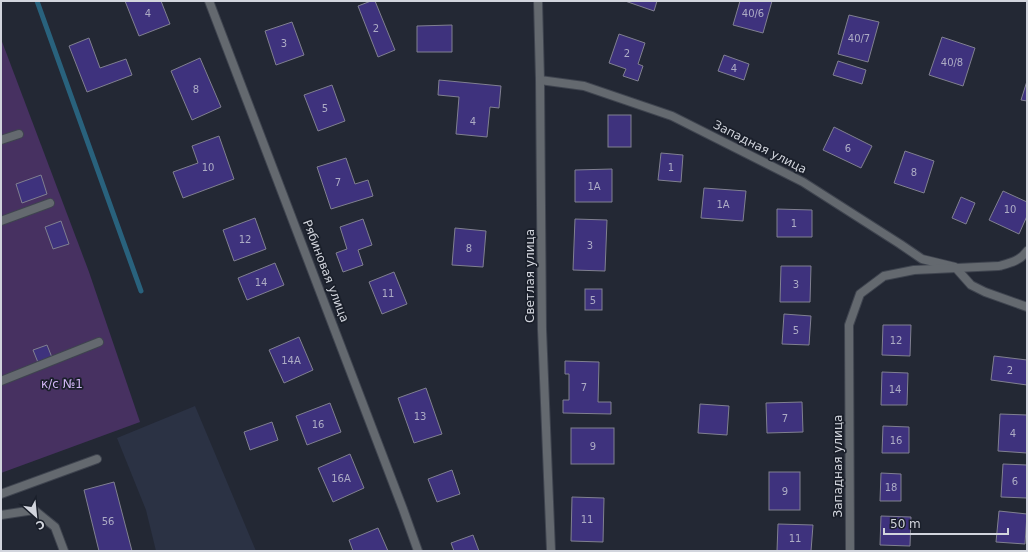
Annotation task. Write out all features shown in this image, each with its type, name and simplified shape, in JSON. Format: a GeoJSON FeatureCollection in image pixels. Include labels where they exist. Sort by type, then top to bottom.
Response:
{"type":"FeatureCollection","features":[{"type":"Feature","properties":{"kind":"street","name":"Рябиновая улица"},"geometry":{"type":"LineString","coordinates":[[209,1],[398,494],[418,551]]}},
{"type":"Feature","properties":{"kind":"street","name":"Светлая улица"},"geometry":{"type":"LineString","coordinates":[[538,1],[542,329],[551,551]]}},
{"type":"Feature","properties":{"kind":"street","name":"Западная улица"},"geometry":{"type":"LineString","coordinates":[[540,80],[584,86],[672,116],[803,182],[922,259],[955,267]]}},
{"type":"Feature","properties":{"kind":"street"},"geometry":{"type":"LineString","coordinates":[[1,140],[19,134]]}},
{"type":"Feature","properties":{"kind":"street"},"geometry":{"type":"LineString","coordinates":[[1,221],[50,203]]}},
{"type":"Feature","properties":{"kind":"street","name":"Западная улица"},"geometry":{"type":"LineString","coordinates":[[850,551],[849,325],[860,294],[884,276],[914,270],[999,266],[1023,257],[1027,251]]}},
{"type":"Feature","properties":{"kind":"street"},"geometry":{"type":"LineString","coordinates":[[955,267],[971,285],[978,289],[1027,307]]}},
{"type":"Feature","properties":{"kind":"street"},"geometry":{"type":"LineString","coordinates":[[1,380],[99,342]]}},
{"type":"Feature","properties":{"kind":"street"},"geometry":{"type":"LineString","coordinates":[[1,494],[97,459]]}},
{"type":"Feature","properties":{"kind":"street"},"geometry":{"type":"LineString","coordinates":[[1,515],[34,510],[54,526],[64,551]]}},
{"type":"Feature","properties":{"kind":"shaded area"},"geometry":{"type":"Polygon","coordinates":[[[195,406],[256,551],[156,551],[146,510],[117,438],[195,406]]]}},
{"type":"Feature","properties":{"kind":"green space","name":"к/с №1"},"geometry":{"type":"Polygon","coordinates":[[[1,39],[89,272],[140,422],[1,473],[1,39]]]}},
{"type":"Feature","properties":{"kind":"building"},"geometry":{"type":"Polygon","coordinates":[[[125,1],[161,1],[170,24],[139,36],[125,1]]]}},
{"type":"Feature","properties":{"kind":"building"},"geometry":{"type":"Polygon","coordinates":[[[375,1],[395,50],[378,57],[358,6],[375,1]]]}},
{"type":"Feature","properties":{"kind":"building"},"geometry":{"type":"Polygon","coordinates":[[[625,1],[657,1],[654,11],[625,1]]]}},
{"type":"Feature","properties":{"kind":"building"},"geometry":{"type":"Polygon","coordinates":[[[740,1],[772,1],[763,33],[733,25],[740,1]]]}},
{"type":"Feature","properties":{"kind":"building"},"geometry":{"type":"Polygon","coordinates":[[[849,15],[879,22],[868,62],[838,54],[849,15]]]}},
{"type":"Feature","properties":{"kind":"building"},"geometry":{"type":"Polygon","coordinates":[[[292,22],[304,55],[276,65],[265,31],[292,22]]]}},
{"type":"Feature","properties":{"kind":"building"},"geometry":{"type":"Polygon","coordinates":[[[452,25],[452,52],[417,52],[417,26],[452,25]]]}},
{"type":"Feature","properties":{"kind":"building"},"geometry":{"type":"Polygon","coordinates":[[[619,34],[645,43],[638,64],[643,66],[638,81],[623,76],[626,69],[609,63],[619,34]]]}},
{"type":"Feature","properties":{"kind":"building"},"geometry":{"type":"Polygon","coordinates":[[[942,37],[975,48],[963,86],[929,75],[942,37]]]}},
{"type":"Feature","properties":{"kind":"building"},"geometry":{"type":"Polygon","coordinates":[[[89,38],[100,68],[126,59],[132,75],[87,92],[69,46],[89,38]]]}},
{"type":"Feature","properties":{"kind":"building"},"geometry":{"type":"Polygon","coordinates":[[[724,55],[749,64],[744,80],[718,71],[724,55]]]}},
{"type":"Feature","properties":{"kind":"building"},"geometry":{"type":"Polygon","coordinates":[[[200,58],[221,107],[192,120],[171,71],[200,58]]]}},
{"type":"Feature","properties":{"kind":"building"},"geometry":{"type":"Polygon","coordinates":[[[838,61],[866,70],[862,84],[833,75],[838,61]]]}},
{"type":"Feature","properties":{"kind":"building"},"geometry":{"type":"Polygon","coordinates":[[[439,80],[501,86],[499,108],[490,107],[487,137],[456,134],[459,97],[438,95],[439,80]]]}},
{"type":"Feature","properties":{"kind":"building"},"geometry":{"type":"Polygon","coordinates":[[[1027,81],[1027,101],[1021,100],[1027,81]]]}},
{"type":"Feature","properties":{"kind":"building"},"geometry":{"type":"Polygon","coordinates":[[[332,85],[345,121],[318,131],[304,95],[332,85]]]}},
{"type":"Feature","properties":{"kind":"building"},"geometry":{"type":"Polygon","coordinates":[[[608,115],[631,115],[631,147],[608,147],[608,115]]]}},
{"type":"Feature","properties":{"kind":"building"},"geometry":{"type":"Polygon","coordinates":[[[834,127],[872,146],[861,168],[823,150],[834,127]]]}},
{"type":"Feature","properties":{"kind":"building"},"geometry":{"type":"Polygon","coordinates":[[[219,136],[234,179],[183,198],[173,172],[198,163],[192,146],[219,136]]]}},
{"type":"Feature","properties":{"kind":"building"},"geometry":{"type":"Polygon","coordinates":[[[905,151],[934,161],[924,193],[894,183],[905,151]]]}},
{"type":"Feature","properties":{"kind":"building"},"geometry":{"type":"Polygon","coordinates":[[[661,153],[683,155],[681,182],[658,180],[661,153]]]}},
{"type":"Feature","properties":{"kind":"building"},"geometry":{"type":"Polygon","coordinates":[[[346,158],[355,184],[368,180],[373,196],[331,209],[317,167],[346,158]]]}},
{"type":"Feature","properties":{"kind":"building"},"geometry":{"type":"Polygon","coordinates":[[[612,169],[612,202],[575,202],[575,170],[612,169]]]}},
{"type":"Feature","properties":{"kind":"building"},"geometry":{"type":"Polygon","coordinates":[[[41,175],[47,194],[22,203],[16,184],[41,175]]]}},
{"type":"Feature","properties":{"kind":"building"},"geometry":{"type":"Polygon","coordinates":[[[704,188],[746,191],[743,221],[701,218],[704,188]]]}},
{"type":"Feature","properties":{"kind":"building"},"geometry":{"type":"Polygon","coordinates":[[[1003,191],[1027,202],[1027,216],[1019,234],[989,220],[1003,191]]]}},
{"type":"Feature","properties":{"kind":"building"},"geometry":{"type":"Polygon","coordinates":[[[961,197],[975,203],[966,224],[952,218],[961,197]]]}},
{"type":"Feature","properties":{"kind":"building"},"geometry":{"type":"Polygon","coordinates":[[[777,209],[812,210],[812,237],[777,237],[777,209]]]}},
{"type":"Feature","properties":{"kind":"building"},"geometry":{"type":"Polygon","coordinates":[[[255,218],[266,249],[234,261],[223,230],[255,218]]]}},
{"type":"Feature","properties":{"kind":"building"},"geometry":{"type":"Polygon","coordinates":[[[363,219],[372,245],[358,250],[363,265],[343,272],[336,253],[347,249],[340,227],[363,219]]]}},
{"type":"Feature","properties":{"kind":"building"},"geometry":{"type":"Polygon","coordinates":[[[575,219],[607,220],[605,271],[573,270],[575,219]]]}},
{"type":"Feature","properties":{"kind":"building"},"geometry":{"type":"Polygon","coordinates":[[[61,221],[69,244],[53,249],[45,227],[61,221]]]}},
{"type":"Feature","properties":{"kind":"building"},"geometry":{"type":"Polygon","coordinates":[[[455,228],[486,231],[483,267],[452,265],[455,228]]]}},
{"type":"Feature","properties":{"kind":"building"},"geometry":{"type":"Polygon","coordinates":[[[275,263],[284,285],[247,300],[238,278],[275,263]]]}},
{"type":"Feature","properties":{"kind":"building"},"geometry":{"type":"Polygon","coordinates":[[[781,266],[811,266],[810,302],[780,302],[781,266]]]}},
{"type":"Feature","properties":{"kind":"building"},"geometry":{"type":"Polygon","coordinates":[[[394,272],[407,304],[382,314],[369,282],[394,272]]]}},
{"type":"Feature","properties":{"kind":"building"},"geometry":{"type":"Polygon","coordinates":[[[585,289],[602,289],[602,310],[585,310],[585,289]]]}},
{"type":"Feature","properties":{"kind":"building"},"geometry":{"type":"Polygon","coordinates":[[[784,314],[811,316],[809,345],[782,344],[784,314]]]}},
{"type":"Feature","properties":{"kind":"building"},"geometry":{"type":"Polygon","coordinates":[[[883,325],[911,325],[910,356],[882,355],[883,325]]]}},
{"type":"Feature","properties":{"kind":"building"},"geometry":{"type":"Polygon","coordinates":[[[299,337],[313,370],[284,383],[269,350],[299,337]]]}},
{"type":"Feature","properties":{"kind":"building"},"geometry":{"type":"Polygon","coordinates":[[[47,345],[53,360],[39,365],[33,350],[47,345]]]}},
{"type":"Feature","properties":{"kind":"building"},"geometry":{"type":"Polygon","coordinates":[[[994,356],[1027,360],[1027,385],[991,380],[994,356]]]}},
{"type":"Feature","properties":{"kind":"building"},"geometry":{"type":"Polygon","coordinates":[[[565,361],[599,362],[598,402],[611,402],[611,414],[563,413],[563,400],[569,400],[569,374],[565,374],[565,361]]]}},
{"type":"Feature","properties":{"kind":"building"},"geometry":{"type":"Polygon","coordinates":[[[882,372],[908,373],[907,405],[881,405],[882,372]]]}},
{"type":"Feature","properties":{"kind":"building"},"geometry":{"type":"Polygon","coordinates":[[[426,388],[442,434],[414,443],[398,398],[426,388]]]}},
{"type":"Feature","properties":{"kind":"building"},"geometry":{"type":"Polygon","coordinates":[[[802,402],[803,432],[767,433],[766,403],[802,402]]]}},
{"type":"Feature","properties":{"kind":"building"},"geometry":{"type":"Polygon","coordinates":[[[330,403],[341,432],[307,445],[296,416],[330,403]]]}},
{"type":"Feature","properties":{"kind":"building"},"geometry":{"type":"Polygon","coordinates":[[[700,404],[729,406],[727,435],[698,433],[700,404]]]}},
{"type":"Feature","properties":{"kind":"building"},"geometry":{"type":"Polygon","coordinates":[[[1000,414],[1027,415],[1027,453],[998,451],[1000,414]]]}},
{"type":"Feature","properties":{"kind":"building"},"geometry":{"type":"Polygon","coordinates":[[[272,422],[278,440],[250,450],[244,432],[272,422]]]}},
{"type":"Feature","properties":{"kind":"building"},"geometry":{"type":"Polygon","coordinates":[[[883,426],[909,427],[909,453],[882,453],[883,426]]]}},
{"type":"Feature","properties":{"kind":"building"},"geometry":{"type":"Polygon","coordinates":[[[571,428],[614,428],[614,464],[571,464],[571,428]]]}},
{"type":"Feature","properties":{"kind":"building"},"geometry":{"type":"Polygon","coordinates":[[[350,454],[364,488],[333,502],[318,468],[350,454]]]}},
{"type":"Feature","properties":{"kind":"building"},"geometry":{"type":"Polygon","coordinates":[[[1003,464],[1027,465],[1027,498],[1001,497],[1003,464]]]}},
{"type":"Feature","properties":{"kind":"building"},"geometry":{"type":"Polygon","coordinates":[[[452,470],[460,494],[437,502],[428,479],[452,470]]]}},
{"type":"Feature","properties":{"kind":"building"},"geometry":{"type":"Polygon","coordinates":[[[769,472],[800,472],[800,510],[769,510],[769,472]]]}},
{"type":"Feature","properties":{"kind":"building"},"geometry":{"type":"Polygon","coordinates":[[[881,473],[901,474],[901,501],[880,501],[881,473]]]}},
{"type":"Feature","properties":{"kind":"building"},"geometry":{"type":"Polygon","coordinates":[[[114,482],[132,551],[99,551],[84,490],[114,482]]]}},
{"type":"Feature","properties":{"kind":"building"},"geometry":{"type":"Polygon","coordinates":[[[572,497],[604,498],[603,542],[571,541],[572,497]]]}},
{"type":"Feature","properties":{"kind":"building"},"geometry":{"type":"Polygon","coordinates":[[[999,511],[1027,514],[1025,544],[996,542],[999,511]]]}},
{"type":"Feature","properties":{"kind":"building"},"geometry":{"type":"Polygon","coordinates":[[[881,516],[911,517],[910,546],[880,545],[881,516]]]}},
{"type":"Feature","properties":{"kind":"building"},"geometry":{"type":"Polygon","coordinates":[[[778,524],[813,525],[811,551],[777,551],[778,524]]]}},
{"type":"Feature","properties":{"kind":"building"},"geometry":{"type":"Polygon","coordinates":[[[378,528],[388,551],[353,551],[349,540],[378,528]]]}},
{"type":"Feature","properties":{"kind":"building"},"geometry":{"type":"Polygon","coordinates":[[[473,535],[479,551],[454,551],[451,543],[473,535]]]}},
{"type":"Feature","properties":{"kind":"waterway"},"geometry":{"type":"LineString","coordinates":[[37,1],[141,291]]}}]}
